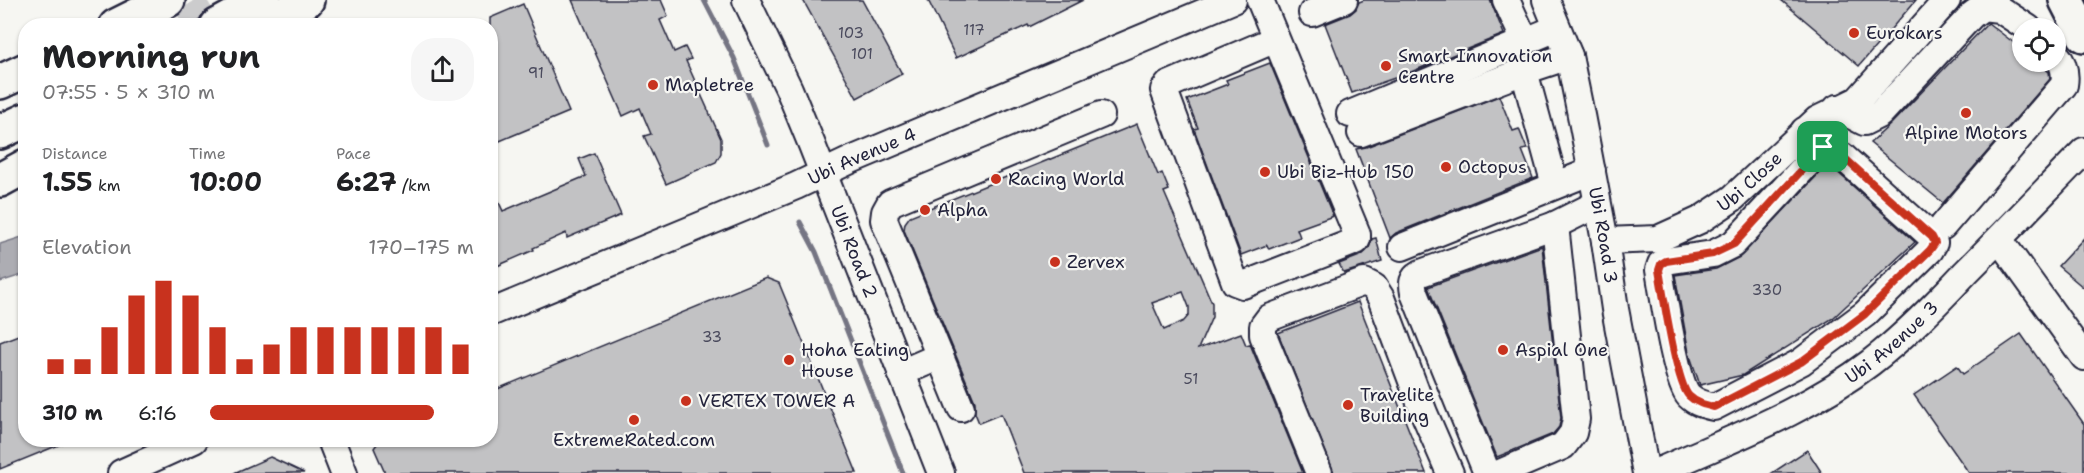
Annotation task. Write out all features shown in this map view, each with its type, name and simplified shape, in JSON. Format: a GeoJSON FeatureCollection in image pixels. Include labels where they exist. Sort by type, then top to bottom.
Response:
{"type":"FeatureCollection","features":[{"type":"Feature","properties":{"kind":"main road"},"geometry":{"type":"LineString","coordinates":[[132,18],[168,0]]}},
{"type":"Feature","properties":{"kind":"main road"},"geometry":{"type":"LineString","coordinates":[[231,18],[264,0]]}},
{"type":"Feature","properties":{"kind":"main road"},"geometry":{"type":"LineString","coordinates":[[279,18],[307,0]]}},
{"type":"Feature","properties":{"kind":"main road"},"geometry":{"type":"LineString","coordinates":[[2066,0],[2084,34]]}},
{"type":"Feature","properties":{"kind":"main road"},"geometry":{"type":"LineString","coordinates":[[2071,0],[2084,13]]}},
{"type":"Feature","properties":{"kind":"main road"},"geometry":{"type":"LineString","coordinates":[[0,82],[18,74]]}},
{"type":"Feature","properties":{"kind":"main road"},"geometry":{"type":"LineString","coordinates":[[0,132],[18,124]]}},
{"type":"Feature","properties":{"kind":"main road"},"geometry":{"type":"LineString","coordinates":[[0,180],[18,170]]}},
{"type":"Feature","properties":{"kind":"street","name":"Ubi Road 2"},"geometry":{"type":"LineString","coordinates":[[746,0],[789,88],[941,473]]}},
{"type":"Feature","properties":{"kind":"street","name":"Ubi Avenue 4"},"geometry":{"type":"LineString","coordinates":[[498,310],[1233,0]]}},
{"type":"Feature","properties":{"kind":"street"},"geometry":{"type":"LineString","coordinates":[[1260,0],[1358,238],[1346,245],[1239,285],[1234,282],[1164,90],[1168,86],[1276,39]]}},
{"type":"Feature","properties":{"kind":"street"},"geometry":{"type":"LineString","coordinates":[[1312,13],[1344,0]]}},
{"type":"Feature","properties":{"kind":"street"},"geometry":{"type":"LineString","coordinates":[[1506,0],[1525,40]]}},
{"type":"Feature","properties":{"kind":"street","name":"Ubi Road 3"},"geometry":{"type":"LineString","coordinates":[[1546,0],[1569,56],[1605,241],[1615,309],[1646,473]]}},
{"type":"Feature","properties":{"kind":"street","name":"Ubi Close"},"geometry":{"type":"LineString","coordinates":[[1605,241],[1658,239],[1700,220],[1734,198],[1814,139],[1817,120],[1837,108],[1858,100],[1947,0]]}},
{"type":"Feature","properties":{"kind":"street"},"geometry":{"type":"LineString","coordinates":[[1837,108],[1864,122],[1880,114],[1972,15],[1983,7],[1999,9],[2013,18]]}},
{"type":"Feature","properties":{"kind":"street"},"geometry":{"type":"LineString","coordinates":[[1557,28],[1525,40],[1355,124],[1569,56]]}},
{"type":"Feature","properties":{"kind":"street"},"geometry":{"type":"LineString","coordinates":[[1524,71],[1555,185]]}},
{"type":"Feature","properties":{"kind":"street"},"geometry":{"type":"LineString","coordinates":[[1943,226],[2064,86],[2065,72]]}},
{"type":"Feature","properties":{"kind":"street"},"geometry":{"type":"LineString","coordinates":[[961,408],[884,220],[885,212],[890,203],[1101,115]]}},
{"type":"Feature","properties":{"kind":"street"},"geometry":{"type":"LineString","coordinates":[[1814,139],[1842,156],[1932,237],[1935,243],[1865,314],[1801,362],[1714,407],[1693,400],[1685,391],[1671,339],[1659,270],[1661,264],[1666,261],[1713,254],[1734,244],[1814,139]]}},
{"type":"Feature","properties":{"kind":"street","name":"Ubi Avenue 3"},"geometry":{"type":"LineString","coordinates":[[1655,473],[1779,418],[1824,394],[1853,375],[1905,333],[2084,151]]}},
{"type":"Feature","properties":{"kind":"street"},"geometry":{"type":"LineString","coordinates":[[1402,246],[1592,171]]}},
{"type":"Feature","properties":{"kind":"street"},"geometry":{"type":"LineString","coordinates":[[1487,473],[1412,284],[1415,277],[1421,273],[1555,225],[1597,204]]}},
{"type":"Feature","properties":{"kind":"street"},"geometry":{"type":"LineString","coordinates":[[1500,473],[1563,446],[1572,433],[1576,419],[1555,225]]}},
{"type":"Feature","properties":{"kind":"street"},"geometry":{"type":"LineString","coordinates":[[1999,238],[2084,357]]}},
{"type":"Feature","properties":{"kind":"street"},"geometry":{"type":"LineString","coordinates":[[1319,473],[1263,335],[1263,326],[1269,318],[1364,282],[1374,287],[1381,298],[1424,413],[1450,473]]}},
{"type":"Feature","properties":{"kind":"street"},"geometry":{"type":"LineString","coordinates":[[901,373],[940,356]]}},
{"type":"Feature","properties":{"kind":"street"},"geometry":{"type":"LineString","coordinates":[[121,473],[179,447]]}},
{"type":"Feature","properties":{"kind":"street"},"geometry":{"type":"LineString","coordinates":[[334,447],[344,473]]}},
{"type":"Feature","properties":{"kind":"shaded area"},"geometry":{"type":"Polygon","coordinates":[[[18,238],[18,276],[0,282],[0,244],[18,238]]]}},
{"type":"Feature","properties":{"kind":"building","name":"Mapletree"},"geometry":{"type":"Polygon","coordinates":[[[572,0],[661,0],[668,16],[660,20],[674,52],[685,47],[691,59],[686,61],[721,139],[721,153],[716,162],[666,184],[644,136],[651,134],[640,108],[623,116],[572,0]]]}},
{"type":"Feature","properties":{"kind":"building"},"geometry":{"type":"Polygon","coordinates":[[[803,0],[862,0],[902,74],[857,98],[803,0]]]}},
{"type":"Feature","properties":{"kind":"building"},"geometry":{"type":"Polygon","coordinates":[[[928,0],[1083,0],[1029,27],[1028,25],[956,58],[928,0]]]}},
{"type":"Feature","properties":{"kind":"building","name":"Smart Innovation Centre"},"geometry":{"type":"Polygon","coordinates":[[[1364,0],[1490,0],[1504,34],[1406,74],[1352,93],[1325,24],[1350,14],[1359,2],[1364,0]]]}},
{"type":"Feature","properties":{"kind":"building","name":"Eurokars"},"geometry":{"type":"Polygon","coordinates":[[[1781,0],[1916,0],[1859,66],[1781,0]]]}},
{"type":"Feature","properties":{"kind":"building"},"geometry":{"type":"Polygon","coordinates":[[[523,4],[569,112],[498,142],[498,18],[490,18],[523,4]]]}},
{"type":"Feature","properties":{"kind":"building","name":"Alpine Motors"},"geometry":{"type":"Polygon","coordinates":[[[1988,23],[2012,41],[2012,72],[2049,72],[2050,79],[1943,203],[1870,143],[1988,23]]]}},
{"type":"Feature","properties":{"kind":"building","name":"Ubi Biz-Hub 150"},"geometry":{"type":"Polygon","coordinates":[[[1270,63],[1333,216],[1297,229],[1300,237],[1269,249],[1267,245],[1241,255],[1194,129],[1198,128],[1187,100],[1228,84],[1226,80],[1270,63]]]}},
{"type":"Feature","properties":{"kind":"building","name":"Octopus"},"geometry":{"type":"Polygon","coordinates":[[[1499,96],[1513,131],[1519,129],[1527,149],[1522,150],[1533,178],[1396,233],[1390,238],[1356,149],[1499,96]]]}},
{"type":"Feature","properties":{"kind":"building","name":"Zervex"},"geometry":{"type":"Polygon","coordinates":[[[1137,124],[1158,175],[1162,173],[1169,190],[1164,192],[1212,303],[1212,317],[1198,349],[1241,333],[1246,345],[1250,344],[1303,473],[1024,473],[1001,414],[979,423],[975,413],[975,402],[904,230],[905,223],[910,216],[1137,124]],[[1183,292],[1152,303],[1164,330],[1184,321],[1189,315],[1189,307],[1183,292]]]}},
{"type":"Feature","properties":{"kind":"building"},"geometry":{"type":"Polygon","coordinates":[[[594,153],[621,215],[567,238],[566,233],[498,266],[498,200],[503,211],[586,176],[579,159],[594,153]]]}},
{"type":"Feature","properties":{"kind":"building"},"geometry":{"type":"Polygon","coordinates":[[[1827,165],[1915,242],[1833,318],[1743,375],[1700,385],[1689,353],[1675,275],[1716,269],[1740,257],[1827,165]]]}},
{"type":"Feature","properties":{"kind":"building"},"geometry":{"type":"Polygon","coordinates":[[[1376,238],[1382,261],[1344,273],[1339,264],[1362,255],[1369,248],[1372,239],[1376,238]]]}},
{"type":"Feature","properties":{"kind":"building"},"geometry":{"type":"Polygon","coordinates":[[[2084,238],[2084,288],[2058,266],[2084,238]]]}},
{"type":"Feature","properties":{"kind":"building","name":"Aspial One"},"geometry":{"type":"Polygon","coordinates":[[[1542,246],[1561,418],[1559,427],[1553,434],[1497,457],[1428,287],[1542,246]]]}},
{"type":"Feature","properties":{"kind":"building"},"geometry":{"type":"Polygon","coordinates":[[[766,278],[779,283],[857,473],[385,473],[375,447],[498,447],[498,389],[766,278]]]}},
{"type":"Feature","properties":{"kind":"building","name":"Travelite Building"},"geometry":{"type":"Polygon","coordinates":[[[1358,302],[1426,473],[1334,473],[1278,333],[1358,302]]]}},
{"type":"Feature","properties":{"kind":"building"},"geometry":{"type":"Polygon","coordinates":[[[2021,334],[2084,424],[2084,473],[1969,473],[1914,395],[1957,366],[1963,374],[2021,334]]]}},
{"type":"Feature","properties":{"kind":"building"},"geometry":{"type":"Polygon","coordinates":[[[18,335],[18,447],[54,447],[0,469],[0,342],[18,335]]]}},
{"type":"Feature","properties":{"kind":"building"},"geometry":{"type":"Polygon","coordinates":[[[1807,450],[1822,473],[1772,473],[1807,450]]]}},
{"type":"Feature","properties":{"kind":"building"},"geometry":{"type":"Polygon","coordinates":[[[270,457],[304,473],[234,473],[270,457]]]}},
{"type":"Feature","properties":{"kind":"waterway"},"geometry":{"type":"LineString","coordinates":[[704,0],[734,58],[768,145]]}},
{"type":"Feature","properties":{"kind":"waterway"},"geometry":{"type":"LineString","coordinates":[[800,222],[816,252],[903,473]]}},
{"type":"Feature","properties":{"kind":"tunnel"},"geometry":{"type":"LineString","coordinates":[[198,18],[229,0]]}},
{"type":"Feature","properties":{"kind":"place","name":"Eurokars"},"geometry":{"type":"Point","coordinates":[1854,33]}},
{"type":"Feature","properties":{"kind":"place","name":"Smart Innovation Centre"},"geometry":{"type":"Point","coordinates":[1386,66]}},
{"type":"Feature","properties":{"kind":"place","name":"Mapletree"},"geometry":{"type":"Point","coordinates":[653,85]}},
{"type":"Feature","properties":{"kind":"place","name":"Alpine Motors"},"geometry":{"type":"Point","coordinates":[1966,113]}},
{"type":"Feature","properties":{"kind":"place","name":"Octopus"},"geometry":{"type":"Point","coordinates":[1446,167]}},
{"type":"Feature","properties":{"kind":"place","name":"Ubi Biz-Hub 150"},"geometry":{"type":"Point","coordinates":[1265,172]}},
{"type":"Feature","properties":{"kind":"place","name":"Racing World"},"geometry":{"type":"Point","coordinates":[996,179]}},
{"type":"Feature","properties":{"kind":"place","name":"Alpha"},"geometry":{"type":"Point","coordinates":[925,210]}},
{"type":"Feature","properties":{"kind":"place","name":"Zervex"},"geometry":{"type":"Point","coordinates":[1055,262]}},
{"type":"Feature","properties":{"kind":"place","name":"Aspial One"},"geometry":{"type":"Point","coordinates":[1503,350]}},
{"type":"Feature","properties":{"kind":"place","name":"Hoha Eating House"},"geometry":{"type":"Point","coordinates":[789,360]}},
{"type":"Feature","properties":{"kind":"place","name":"VERTEX TOWER A"},"geometry":{"type":"Point","coordinates":[686,401]}},
{"type":"Feature","properties":{"kind":"place","name":"Travelite Building"},"geometry":{"type":"Point","coordinates":[1348,405]}},
{"type":"Feature","properties":{"kind":"place","name":"ExtremeRated.com"},"geometry":{"type":"Point","coordinates":[634,420]}},
{"type":"Feature","properties":{"kind":"route"},"geometry":{"type":"LineString","coordinates":[[1823,147],[1842,156],[1932,237],[1935,243],[1865,314],[1801,362],[1714,407],[1703,405],[1693,400],[1685,391],[1671,339],[1659,267],[1666,261],[1713,254],[1734,244],[1823,147]]}}]}
